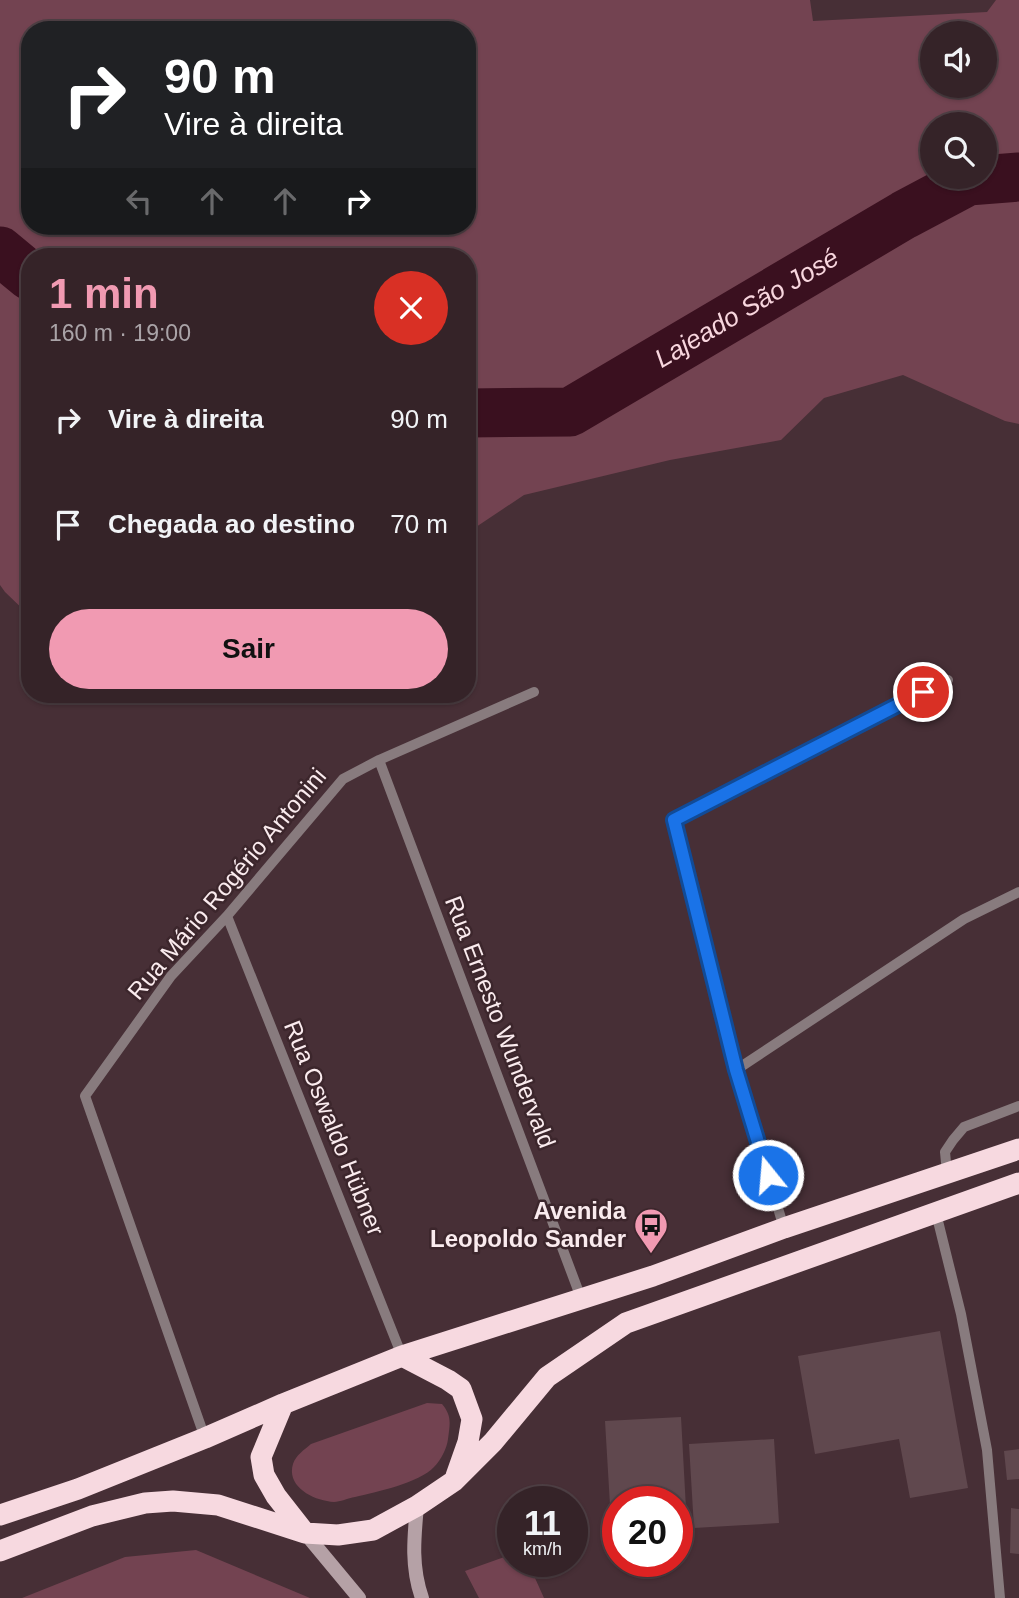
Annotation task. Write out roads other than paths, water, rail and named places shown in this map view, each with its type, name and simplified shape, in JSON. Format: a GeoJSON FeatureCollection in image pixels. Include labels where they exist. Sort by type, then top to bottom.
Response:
{"type":"FeatureCollection","features":[{"type":"Feature","properties":{"kind":"highway"},"geometry":{"type":"LineString","coordinates":[[0,1515],[78,1489],[402,1356],[653,1276],[784,1228],[1019,1149]]}},
{"type":"Feature","properties":{"kind":"highway"},"geometry":{"type":"LineString","coordinates":[[0,1551],[92,1516],[145,1503],[173,1501],[218,1505],[305,1532],[338,1535],[373,1530],[417,1506],[454,1480],[493,1442],[547,1377],[626,1323],[1019,1183]]}},
{"type":"Feature","properties":{"kind":"highway"},"geometry":{"type":"LineString","coordinates":[[402,1356],[461,1389],[467,1403],[472,1419],[468,1442],[454,1480]]}},
{"type":"Feature","properties":{"kind":"highway"},"geometry":{"type":"LineString","coordinates":[[283,1404],[261,1457],[264,1475],[276,1496],[305,1532]]}},
{"type":"Feature","properties":{"kind":"street"},"geometry":{"type":"LineString","coordinates":[[417,1506],[413,1551],[422,1598]]}},
{"type":"Feature","properties":{"kind":"street"},"geometry":{"type":"LineString","coordinates":[[305,1532],[359,1598]]}},
{"type":"Feature","properties":{"kind":"lane"},"geometry":{"type":"LineString","coordinates":[[784,1228],[736,1070],[674,820],[948,680]]}},
{"type":"Feature","properties":{"kind":"lane","name":"Rua Mário Rogério Antonini"},"geometry":{"type":"LineString","coordinates":[[205,1438],[85,1096],[171,976],[227,916],[343,779],[379,760],[534,692]]}},
{"type":"Feature","properties":{"kind":"lane","name":"Rua Ernesto Wundervald"},"geometry":{"type":"LineString","coordinates":[[379,760],[581,1298]]}},
{"type":"Feature","properties":{"kind":"lane"},"geometry":{"type":"LineString","coordinates":[[736,1070],[964,919],[1019,892]]}},
{"type":"Feature","properties":{"kind":"lane","name":"Rua Oswaldo Hübner"},"geometry":{"type":"LineString","coordinates":[[227,916],[402,1356]]}},
{"type":"Feature","properties":{"kind":"lane"},"geometry":{"type":"LineString","coordinates":[[947,1173],[945,1152],[964,1127],[1019,1106]]}},
{"type":"Feature","properties":{"kind":"lane"},"geometry":{"type":"LineString","coordinates":[[936,1213],[961,1314],[987,1450],[1000,1598]]}},
{"type":"Feature","properties":{"kind":"waterway","name":"Lajeado São José"},"geometry":{"type":"LineString","coordinates":[[476,413],[570,412],[904,215],[968,181],[1019,177]]}},
{"type":"Feature","properties":{"kind":"waterway","name":"Lajeado São José"},"geometry":{"type":"LineString","coordinates":[[0,251],[21,268]]}},
{"type":"Feature","properties":{"kind":"place","name":"Avenida Leopoldo Sander"},"geometry":{"type":"Point","coordinates":[651,1255]}}]}
